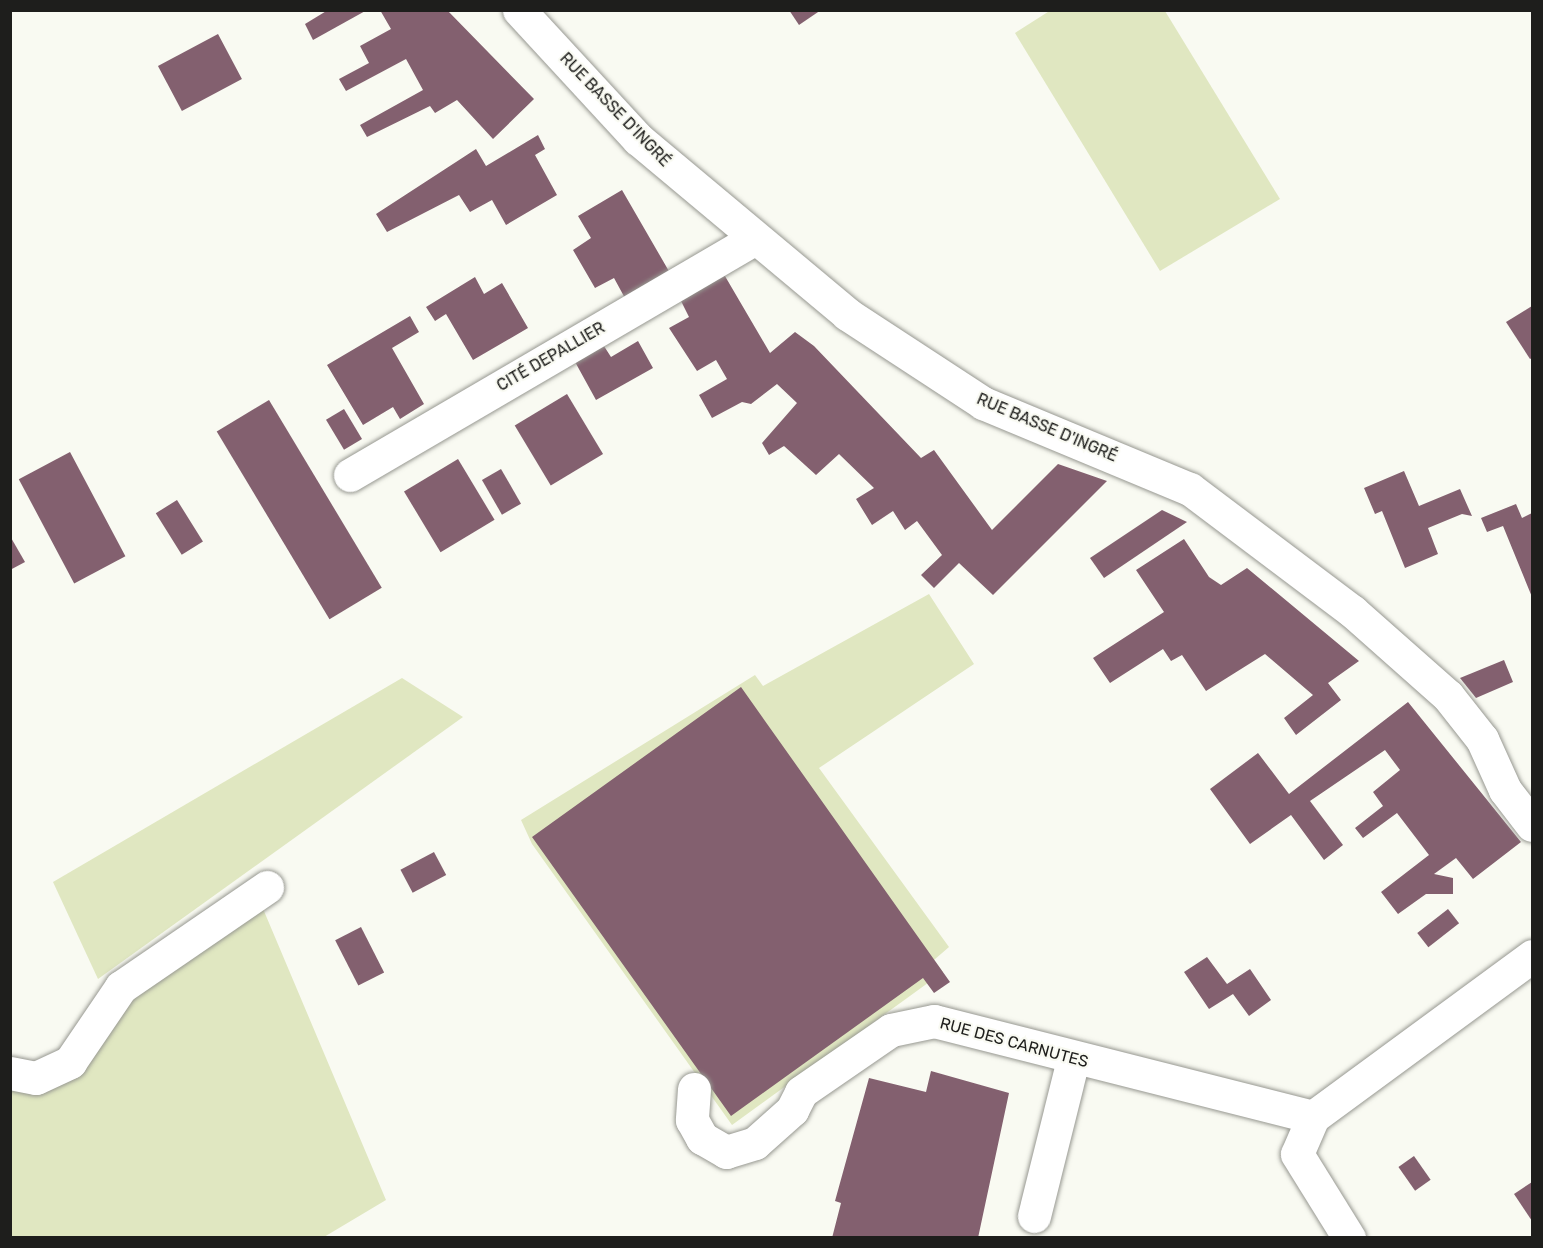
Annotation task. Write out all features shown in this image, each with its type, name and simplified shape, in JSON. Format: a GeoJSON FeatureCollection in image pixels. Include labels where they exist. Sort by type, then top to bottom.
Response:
{"type":"FeatureCollection","features":[{"type":"Feature","properties":{"kind":"street","name":"RUE BASSE D'INGRÉ"},"geometry":{"type":"LineString","coordinates":[[519,10],[638,139],[752,240],[847,314],[983,403],[1169,479],[1247,532],[1352,611],[1448,696],[1482,739],[1505,789],[1533,825]]}},
{"type":"Feature","properties":{"kind":"street","name":"CITÉ DEPALLIER"},"geometry":{"type":"LineString","coordinates":[[350,475],[752,240]]}},
{"type":"Feature","properties":{"kind":"street"},"geometry":{"type":"LineString","coordinates":[[10,1073],[36,1078],[70,1062],[121,987],[267,887]]}},
{"type":"Feature","properties":{"kind":"street"},"geometry":{"type":"LineString","coordinates":[[1349,1238],[1297,1154],[1313,1117],[1533,956]]}},
{"type":"Feature","properties":{"kind":"street","name":"RUE DES CARNUTES"},"geometry":{"type":"LineString","coordinates":[[694,1089],[692,1120],[702,1138],[726,1152],[755,1143],[792,1110],[801,1092],[891,1030],[934,1021],[1073,1059],[1313,1117]]}},
{"type":"Feature","properties":{"kind":"street"},"geometry":{"type":"LineString","coordinates":[[1034,1216],[1073,1059]]}},
{"type":"Feature","properties":{"kind":"green space"},"geometry":{"type":"Polygon","coordinates":[[[1051,10],[1165,11],[1280,199],[1160,271],[1015,33],[1051,10]]]}},
{"type":"Feature","properties":{"kind":"green space"},"geometry":{"type":"Polygon","coordinates":[[[929,594],[974,664],[819,768],[949,947],[934,960],[943,972],[732,1125],[532,844],[521,820],[755,675],[763,686],[929,594]]]}},
{"type":"Feature","properties":{"kind":"green space"},"geometry":{"type":"Polygon","coordinates":[[[402,678],[463,717],[98,979],[53,882],[402,678]]]}},
{"type":"Feature","properties":{"kind":"green space"},"geometry":{"type":"Polygon","coordinates":[[[261,904],[386,1200],[324,1237],[11,1237],[10,1080],[37,1087],[127,996],[261,904]]]}},
{"type":"Feature","properties":{"kind":"building"},"geometry":{"type":"Polygon","coordinates":[[[328,10],[367,10],[313,40],[305,24],[328,10]]]}},
{"type":"Feature","properties":{"kind":"building"},"geometry":{"type":"Polygon","coordinates":[[[380,10],[447,10],[534,99],[493,139],[457,100],[435,113],[430,106],[367,137],[360,125],[423,90],[406,59],[346,91],[339,79],[369,63],[360,46],[391,29],[380,10]]]}},
{"type":"Feature","properties":{"kind":"building"},"geometry":{"type":"Polygon","coordinates":[[[789,10],[821,10],[799,25],[789,10]]]}},
{"type":"Feature","properties":{"kind":"building"},"geometry":{"type":"Polygon","coordinates":[[[218,34],[242,79],[182,111],[158,66],[218,34]]]}},
{"type":"Feature","properties":{"kind":"building"},"geometry":{"type":"Polygon","coordinates":[[[538,135],[545,149],[535,155],[557,195],[506,225],[492,200],[470,212],[459,195],[387,232],[376,214],[476,149],[486,166],[538,135]]]}},
{"type":"Feature","properties":{"kind":"building"},"geometry":{"type":"Polygon","coordinates":[[[622,190],[670,273],[626,300],[614,278],[595,288],[573,250],[591,238],[578,216],[622,190]]]}},
{"type":"Feature","properties":{"kind":"building"},"geometry":{"type":"Polygon","coordinates":[[[722,271],[770,353],[795,332],[814,346],[921,458],[934,450],[992,530],[1058,464],[1107,481],[993,595],[959,563],[934,588],[921,575],[942,555],[917,521],[905,530],[893,511],[872,525],[856,499],[874,488],[839,454],[816,475],[784,446],[769,455],[762,443],[797,403],[777,384],[751,404],[742,402],[712,418],[699,395],[727,379],[716,360],[697,371],[669,328],[689,317],[679,297],[722,271]]]}},
{"type":"Feature","properties":{"kind":"building"},"geometry":{"type":"Polygon","coordinates":[[[475,277],[484,294],[502,283],[528,328],[473,360],[446,314],[435,321],[426,307],[475,277]]]}},
{"type":"Feature","properties":{"kind":"building"},"geometry":{"type":"Polygon","coordinates":[[[1532,306],[1532,358],[1530,359],[1506,322],[1532,306]]]}},
{"type":"Feature","properties":{"kind":"building"},"geometry":{"type":"Polygon","coordinates":[[[410,316],[419,332],[392,348],[424,404],[400,419],[393,407],[363,425],[327,365],[410,316]]]}},
{"type":"Feature","properties":{"kind":"building"},"geometry":{"type":"Polygon","coordinates":[[[638,341],[653,368],[596,400],[574,360],[602,343],[611,357],[638,341]]]}},
{"type":"Feature","properties":{"kind":"building"},"geometry":{"type":"Polygon","coordinates":[[[567,394],[603,454],[551,485],[515,425],[567,394]]]}},
{"type":"Feature","properties":{"kind":"building"},"geometry":{"type":"Polygon","coordinates":[[[269,400],[382,588],[330,619],[217,431],[269,400]]]}},
{"type":"Feature","properties":{"kind":"building"},"geometry":{"type":"Polygon","coordinates":[[[344,409],[362,439],[344,450],[326,420],[344,409]]]}},
{"type":"Feature","properties":{"kind":"building"},"geometry":{"type":"Polygon","coordinates":[[[70,452],[125,556],[74,583],[19,479],[70,452]]]}},
{"type":"Feature","properties":{"kind":"building"},"geometry":{"type":"Polygon","coordinates":[[[458,459],[495,520],[441,552],[404,491],[458,459]]]}},
{"type":"Feature","properties":{"kind":"building"},"geometry":{"type":"Polygon","coordinates":[[[501,469],[521,504],[502,515],[482,480],[501,469]]]}},
{"type":"Feature","properties":{"kind":"building"},"geometry":{"type":"Polygon","coordinates":[[[1404,471],[1419,506],[1460,489],[1472,516],[1462,514],[1428,528],[1438,554],[1405,568],[1382,511],[1375,514],[1364,488],[1404,471]]]}},
{"type":"Feature","properties":{"kind":"building"},"geometry":{"type":"Polygon","coordinates":[[[177,500],[203,542],[182,555],[156,513],[177,500]]]}},
{"type":"Feature","properties":{"kind":"building"},"geometry":{"type":"Polygon","coordinates":[[[1516,504],[1522,518],[1532,513],[1532,597],[1503,526],[1487,532],[1481,518],[1516,504]]]}},
{"type":"Feature","properties":{"kind":"building"},"geometry":{"type":"Polygon","coordinates":[[[1162,510],[1187,522],[1104,578],[1090,558],[1162,510]]]}},
{"type":"Feature","properties":{"kind":"building"},"geometry":{"type":"Polygon","coordinates":[[[10,536],[25,562],[10,570],[10,536]]]}},
{"type":"Feature","properties":{"kind":"building"},"geometry":{"type":"Polygon","coordinates":[[[1184,539],[1209,577],[1221,585],[1247,568],[1359,661],[1328,683],[1341,700],[1296,735],[1284,718],[1313,695],[1265,654],[1206,691],[1182,655],[1171,661],[1163,649],[1110,683],[1093,658],[1164,612],[1136,570],[1184,539]]]}},
{"type":"Feature","properties":{"kind":"building"},"geometry":{"type":"Polygon","coordinates":[[[1504,660],[1513,682],[1476,698],[1460,678],[1504,660]]]}},
{"type":"Feature","properties":{"kind":"building"},"geometry":{"type":"Polygon","coordinates":[[[741,687],[950,982],[934,993],[923,978],[731,1116],[532,837],[741,687]]]}},
{"type":"Feature","properties":{"kind":"building"},"geometry":{"type":"Polygon","coordinates":[[[1408,702],[1521,842],[1473,879],[1456,858],[1434,874],[1453,878],[1453,894],[1426,894],[1398,914],[1381,892],[1429,855],[1397,813],[1363,838],[1355,828],[1383,806],[1373,792],[1400,770],[1385,750],[1310,801],[1343,845],[1324,860],[1291,815],[1250,844],[1210,789],[1258,753],[1289,794],[1408,702]]]}},
{"type":"Feature","properties":{"kind":"building"},"geometry":{"type":"Polygon","coordinates":[[[434,852],[446,875],[413,893],[400,870],[434,852]]]}},
{"type":"Feature","properties":{"kind":"building"},"geometry":{"type":"Polygon","coordinates":[[[1448,909],[1459,923],[1428,947],[1417,933],[1448,909]]]}},
{"type":"Feature","properties":{"kind":"building"},"geometry":{"type":"Polygon","coordinates":[[[361,927],[384,972],[358,986],[335,940],[361,927]]]}},
{"type":"Feature","properties":{"kind":"building"},"geometry":{"type":"Polygon","coordinates":[[[1207,957],[1227,984],[1250,969],[1271,1000],[1249,1016],[1233,994],[1209,1009],[1184,972],[1207,957]]]}},
{"type":"Feature","properties":{"kind":"building"},"geometry":{"type":"Polygon","coordinates":[[[931,1071],[1009,1093],[978,1238],[832,1238],[841,1203],[835,1201],[869,1078],[926,1092],[931,1071]]]}},
{"type":"Feature","properties":{"kind":"building"},"geometry":{"type":"Polygon","coordinates":[[[1414,1156],[1431,1180],[1415,1191],[1398,1167],[1414,1156]]]}},
{"type":"Feature","properties":{"kind":"building"},"geometry":{"type":"Polygon","coordinates":[[[1532,1182],[1532,1221],[1514,1194],[1532,1182]]]}}]}
